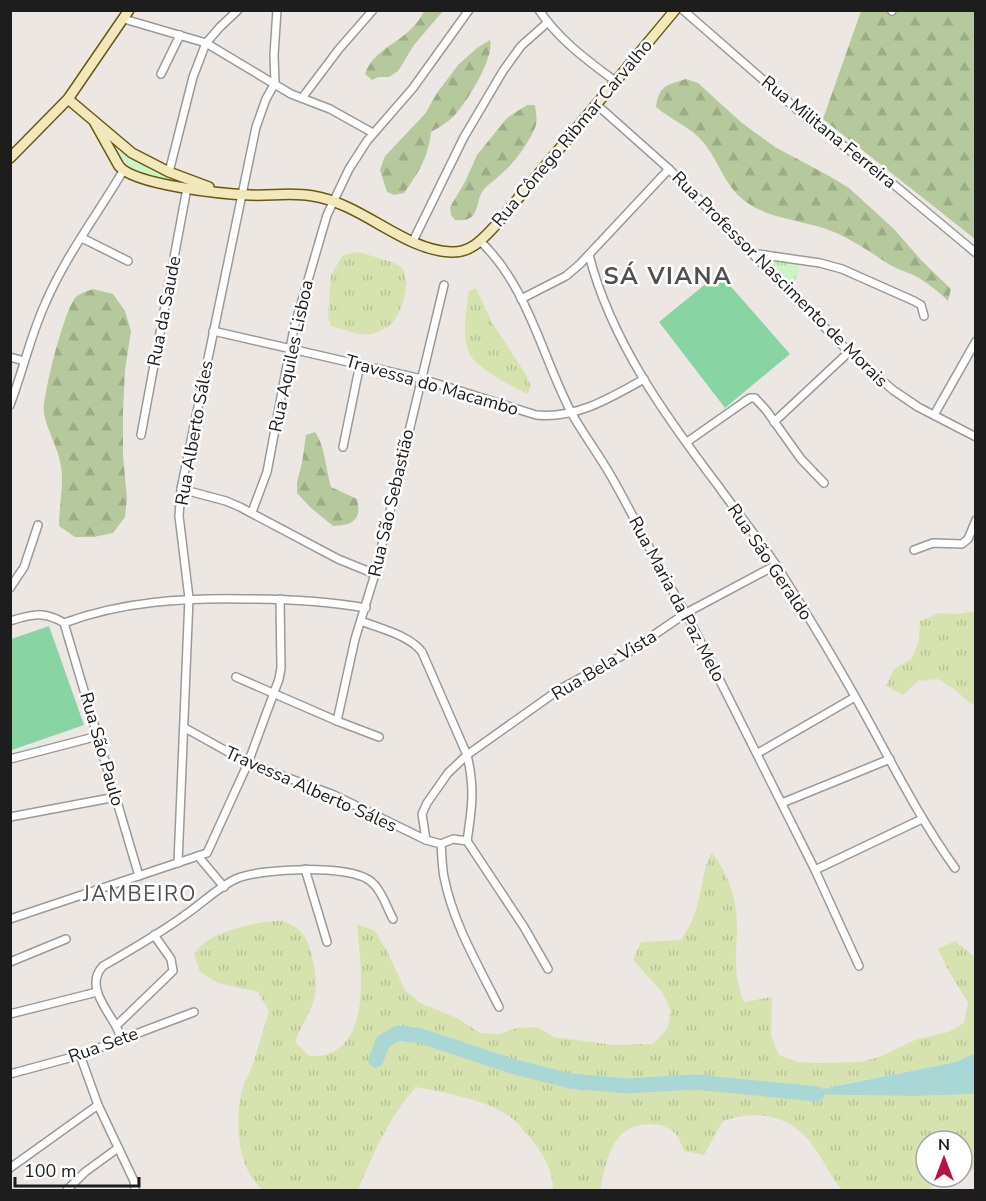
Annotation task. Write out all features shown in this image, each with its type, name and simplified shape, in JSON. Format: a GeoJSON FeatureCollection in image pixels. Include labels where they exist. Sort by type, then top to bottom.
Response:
{"type":"FeatureCollection","features":[{"type":"Feature","properties":{"kind":"street"},"geometry":{"type":"LineString","coordinates":[[169,172],[193,77],[206,44],[238,10]]}},
{"type":"Feature","properties":{"kind":"street","name":"Rua Alberto Sáles"},"geometry":{"type":"LineString","coordinates":[[178,863],[189,598],[179,516],[181,489],[256,127],[266,99],[275,83],[276,10]]}},
{"type":"Feature","properties":{"kind":"street"},"geometry":{"type":"LineString","coordinates":[[302,98],[339,49],[373,10]]}},
{"type":"Feature","properties":{"kind":"street","name":"Rua Aquiles Lisboa"},"geometry":{"type":"LineString","coordinates":[[252,512],[267,471],[290,347],[333,200],[349,169],[373,133],[413,88],[469,10]]}},
{"type":"Feature","properties":{"kind":"street"},"geometry":{"type":"LineString","coordinates":[[539,10],[547,23],[570,47],[615,81]]}},
{"type":"Feature","properties":{"kind":"street","name":"Rua Cônego Ribmar Carvalho"},"geometry":{"type":"LineString","coordinates":[[413,241],[437,250],[464,251],[480,241],[675,10]]}},
{"type":"Feature","properties":{"kind":"street","name":"Rua Militana Ferreira"},"geometry":{"type":"LineString","coordinates":[[683,10],[809,120],[880,173],[975,253]]}},
{"type":"Feature","properties":{"kind":"street"},"geometry":{"type":"LineString","coordinates":[[10,159],[68,99],[126,15],[206,44],[302,98],[330,109],[373,133]]}},
{"type":"Feature","properties":{"kind":"street"},"geometry":{"type":"LineString","coordinates":[[95,123],[123,171],[137,178],[187,188],[243,195],[303,194],[333,200],[413,241],[464,137],[503,71],[521,46],[547,23]]}},
{"type":"Feature","properties":{"kind":"street"},"geometry":{"type":"LineString","coordinates":[[161,74],[180,35]]}},
{"type":"Feature","properties":{"kind":"street"},"geometry":{"type":"LineString","coordinates":[[68,99],[132,153],[169,172],[225,192]]}},
{"type":"Feature","properties":{"kind":"street","name":"Rua Professor Nascimento de Morais"},"geometry":{"type":"LineString","coordinates":[[596,104],[669,169],[849,352],[893,390],[975,437]]}},
{"type":"Feature","properties":{"kind":"street"},"geometry":{"type":"LineString","coordinates":[[521,299],[566,276],[589,255],[669,169]]}},
{"type":"Feature","properties":{"kind":"street"},"geometry":{"type":"LineString","coordinates":[[10,405],[24,361],[59,275],[123,171]]}},
{"type":"Feature","properties":{"kind":"street","name":"Rua da Saude"},"geometry":{"type":"LineString","coordinates":[[141,435],[187,188]]}},
{"type":"Feature","properties":{"kind":"street"},"geometry":{"type":"LineString","coordinates":[[82,238],[128,261]]}},
{"type":"Feature","properties":{"kind":"street","name":"Rua Maria da Paz Melo"},"geometry":{"type":"LineString","coordinates":[[480,241],[500,262],[521,299],[572,414],[610,475],[686,613],[758,753],[859,966]]}},
{"type":"Feature","properties":{"kind":"street"},"geometry":{"type":"LineString","coordinates":[[751,253],[820,263],[852,272],[915,301],[921,305],[924,316]]}},
{"type":"Feature","properties":{"kind":"street","name":"Rua São Geraldo"},"geometry":{"type":"LineString","coordinates":[[589,255],[611,316],[645,380],[776,565],[855,697],[922,819],[955,868]]}},
{"type":"Feature","properties":{"kind":"street","name":"Rua São Sebastião"},"geometry":{"type":"LineString","coordinates":[[337,720],[345,677],[375,574],[444,285]]}},
{"type":"Feature","properties":{"kind":"street","name":"Travessa do Macambo"},"geometry":{"type":"LineString","coordinates":[[213,331],[422,379],[536,416],[572,414],[645,380]]}},
{"type":"Feature","properties":{"kind":"street"},"geometry":{"type":"LineString","coordinates":[[934,415],[975,341]]}},
{"type":"Feature","properties":{"kind":"street"},"geometry":{"type":"LineString","coordinates":[[774,422],[849,352]]}},
{"type":"Feature","properties":{"kind":"street"},"geometry":{"type":"LineString","coordinates":[[10,357],[24,361]]}},
{"type":"Feature","properties":{"kind":"street"},"geometry":{"type":"LineString","coordinates":[[343,447],[360,364]]}},
{"type":"Feature","properties":{"kind":"street"},"geometry":{"type":"LineString","coordinates":[[687,442],[750,398],[755,398],[801,459],[824,483]]}},
{"type":"Feature","properties":{"kind":"street"},"geometry":{"type":"LineString","coordinates":[[181,489],[226,501],[252,512],[338,560],[375,574]]}},
{"type":"Feature","properties":{"kind":"street"},"geometry":{"type":"LineString","coordinates":[[914,550],[933,543],[962,544],[968,539],[975,520]]}},
{"type":"Feature","properties":{"kind":"street"},"geometry":{"type":"LineString","coordinates":[[10,588],[24,567],[38,525]]}},
{"type":"Feature","properties":{"kind":"street","name":"Rua Bela Vista"},"geometry":{"type":"LineString","coordinates":[[426,840],[422,814],[427,803],[448,773],[467,755],[560,689],[629,652],[686,613],[776,565]]}},
{"type":"Feature","properties":{"kind":"street"},"geometry":{"type":"LineString","coordinates":[[10,621],[39,613],[64,622],[120,607],[189,598],[280,599],[366,608]]}},
{"type":"Feature","properties":{"kind":"street"},"geometry":{"type":"LineString","coordinates":[[10,919],[207,853],[248,763],[274,693],[281,668],[280,599]]}},
{"type":"Feature","properties":{"kind":"street"},"geometry":{"type":"LineString","coordinates":[[362,621],[417,646],[422,652],[467,755],[473,796],[467,841],[524,927],[548,969]]}},
{"type":"Feature","properties":{"kind":"street","name":"Rua São Paulo"},"geometry":{"type":"LineString","coordinates":[[64,622],[139,876]]}},
{"type":"Feature","properties":{"kind":"street"},"geometry":{"type":"LineString","coordinates":[[236,677],[379,737]]}},
{"type":"Feature","properties":{"kind":"street"},"geometry":{"type":"LineString","coordinates":[[758,753],[855,697]]}},
{"type":"Feature","properties":{"kind":"street","name":"Travessa Alberto Sáles"},"geometry":{"type":"LineString","coordinates":[[185,728],[248,763],[334,795],[426,840],[441,844],[453,840],[467,841]]}},
{"type":"Feature","properties":{"kind":"street"},"geometry":{"type":"LineString","coordinates":[[10,759],[98,736]]}},
{"type":"Feature","properties":{"kind":"street"},"geometry":{"type":"LineString","coordinates":[[782,803],[890,759]]}},
{"type":"Feature","properties":{"kind":"street"},"geometry":{"type":"LineString","coordinates":[[10,817],[116,797]]}},
{"type":"Feature","properties":{"kind":"street"},"geometry":{"type":"LineString","coordinates":[[815,870],[922,819]]}},
{"type":"Feature","properties":{"kind":"street"},"geometry":{"type":"LineString","coordinates":[[441,844],[443,876],[450,901],[499,1007]]}},
{"type":"Feature","properties":{"kind":"street"},"geometry":{"type":"LineString","coordinates":[[198,856],[224,887]]}},
{"type":"Feature","properties":{"kind":"street"},"geometry":{"type":"LineString","coordinates":[[305,869],[327,942]]}},
{"type":"Feature","properties":{"kind":"street"},"geometry":{"type":"LineString","coordinates":[[122,1039],[97,992],[95,982],[98,972],[103,966],[154,935],[236,878],[262,872],[305,869],[359,876],[376,886],[393,919]]}},
{"type":"Feature","properties":{"kind":"street"},"geometry":{"type":"LineString","coordinates":[[116,1026],[173,971],[171,959],[154,935]]}},
{"type":"Feature","properties":{"kind":"street"},"geometry":{"type":"LineString","coordinates":[[10,962],[66,939]]}},
{"type":"Feature","properties":{"kind":"street"},"geometry":{"type":"LineString","coordinates":[[10,1014],[97,992]]}},
{"type":"Feature","properties":{"kind":"street","name":"Rua Sete"},"geometry":{"type":"LineString","coordinates":[[10,1074],[80,1055],[194,1012]]}},
{"type":"Feature","properties":{"kind":"street"},"geometry":{"type":"LineString","coordinates":[[80,1055],[98,1105],[134,1180],[135,1191]]}},
{"type":"Feature","properties":{"kind":"street"},"geometry":{"type":"LineString","coordinates":[[10,1168],[98,1105]]}},
{"type":"Feature","properties":{"kind":"street"},"geometry":{"type":"LineString","coordinates":[[67,1191],[86,1172],[118,1148]]}},
{"type":"Feature","properties":{"kind":"green space"},"geometry":{"type":"Polygon","coordinates":[[[424,11],[443,11],[414,45],[398,71],[389,77],[378,77],[372,80],[365,74],[376,56],[410,30],[424,11]]]}},
{"type":"Feature","properties":{"kind":"green space"},"geometry":{"type":"Polygon","coordinates":[[[861,11],[975,11],[975,239],[823,119],[861,11]]]}},
{"type":"Feature","properties":{"kind":"green space"},"geometry":{"type":"Polygon","coordinates":[[[490,40],[488,58],[478,81],[457,113],[431,132],[425,157],[404,193],[394,195],[387,192],[380,170],[385,156],[425,114],[458,65],[490,40]]]}},
{"type":"Feature","properties":{"kind":"green space"},"geometry":{"type":"Polygon","coordinates":[[[686,79],[698,83],[742,123],[775,147],[849,188],[894,229],[951,289],[948,301],[919,278],[890,265],[843,236],[767,213],[741,198],[728,183],[709,150],[698,137],[656,107],[659,94],[665,87],[686,79]]]}},
{"type":"Feature","properties":{"kind":"green space"},"geometry":{"type":"Polygon","coordinates":[[[527,105],[535,105],[536,123],[520,154],[481,193],[474,215],[464,220],[455,220],[451,215],[450,207],[477,155],[507,118],[527,105]]]}},
{"type":"Feature","properties":{"kind":"green space"},"geometry":{"type":"Polygon","coordinates":[[[117,150],[182,182],[161,180],[144,175],[130,166],[117,150]]]}},
{"type":"Feature","properties":{"kind":"green space"},"geometry":{"type":"Polygon","coordinates":[[[357,252],[398,265],[406,280],[404,298],[398,315],[389,326],[372,334],[356,333],[331,326],[328,317],[331,275],[343,255],[357,252]]]}},
{"type":"Feature","properties":{"kind":"green space"},"geometry":{"type":"Polygon","coordinates":[[[765,252],[801,261],[794,284],[777,271],[765,252]]]}},
{"type":"Feature","properties":{"kind":"green space"},"geometry":{"type":"Polygon","coordinates":[[[719,273],[790,354],[725,408],[659,322],[719,273]]]}},
{"type":"Feature","properties":{"kind":"green space"},"geometry":{"type":"Polygon","coordinates":[[[476,288],[493,324],[525,373],[531,386],[528,394],[492,374],[478,364],[469,353],[465,336],[467,307],[469,291],[476,288]]]}},
{"type":"Feature","properties":{"kind":"green space"},"geometry":{"type":"Polygon","coordinates":[[[93,289],[113,294],[125,311],[131,331],[125,370],[123,412],[123,455],[127,498],[125,517],[113,533],[94,537],[75,537],[59,526],[61,466],[45,420],[44,404],[55,353],[71,304],[76,297],[93,289]]]}},
{"type":"Feature","properties":{"kind":"green space"},"geometry":{"type":"Polygon","coordinates":[[[315,432],[323,451],[331,487],[357,499],[357,517],[351,523],[333,526],[297,493],[306,435],[315,432]]]}},
{"type":"Feature","properties":{"kind":"green space"},"geometry":{"type":"Polygon","coordinates":[[[975,611],[975,705],[938,679],[918,681],[903,695],[886,686],[894,669],[911,659],[919,641],[920,621],[939,613],[958,614],[975,611]]]}},
{"type":"Feature","properties":{"kind":"green space"},"geometry":{"type":"Polygon","coordinates":[[[49,626],[84,725],[12,750],[11,639],[49,626]]]}},
{"type":"Feature","properties":{"kind":"green space"},"geometry":{"type":"Polygon","coordinates":[[[712,852],[723,869],[733,896],[737,925],[736,964],[744,1002],[772,997],[771,1036],[779,1055],[798,1062],[860,1062],[880,1057],[915,1040],[948,1032],[964,1023],[968,1003],[938,949],[955,941],[976,958],[975,1053],[956,1062],[799,1093],[915,1096],[975,1094],[975,1169],[974,1129],[914,1129],[914,1189],[929,1189],[842,1190],[805,1136],[774,1117],[750,1116],[723,1121],[704,1155],[684,1151],[676,1134],[663,1126],[647,1124],[631,1128],[619,1137],[612,1149],[606,1162],[600,1190],[553,1190],[550,1170],[544,1157],[513,1119],[480,1102],[416,1087],[390,1123],[358,1190],[263,1190],[254,1181],[242,1156],[238,1127],[240,1099],[269,1011],[258,992],[218,983],[200,972],[194,954],[205,942],[232,930],[275,921],[287,922],[303,934],[312,956],[316,986],[311,1007],[295,1042],[309,1056],[328,1054],[342,1045],[352,1032],[358,1015],[361,977],[357,924],[375,931],[405,990],[420,1003],[457,1018],[480,1033],[499,1034],[517,1028],[537,1027],[554,1037],[614,1045],[653,1044],[667,1029],[671,1011],[662,992],[633,960],[641,942],[681,940],[694,915],[706,865],[712,852]]]}},
{"type":"Feature","properties":{"kind":"water"},"geometry":{"type":"Polygon","coordinates":[[[975,1053],[975,1094],[915,1096],[796,1094],[956,1062],[975,1053]]]}},
{"type":"Feature","properties":{"kind":"waterway"},"geometry":{"type":"LineString","coordinates":[[376,1060],[383,1042],[398,1033],[421,1036],[511,1066],[570,1081],[627,1086],[694,1082],[817,1094]]}},
{"type":"Feature","properties":{"kind":"district","name":"SÁ VIANA"},"geometry":{"type":"Point","coordinates":[668,276]}},
{"type":"Feature","properties":{"kind":"district","name":"JAMBEIRO"},"geometry":{"type":"Point","coordinates":[140,894]}}]}
